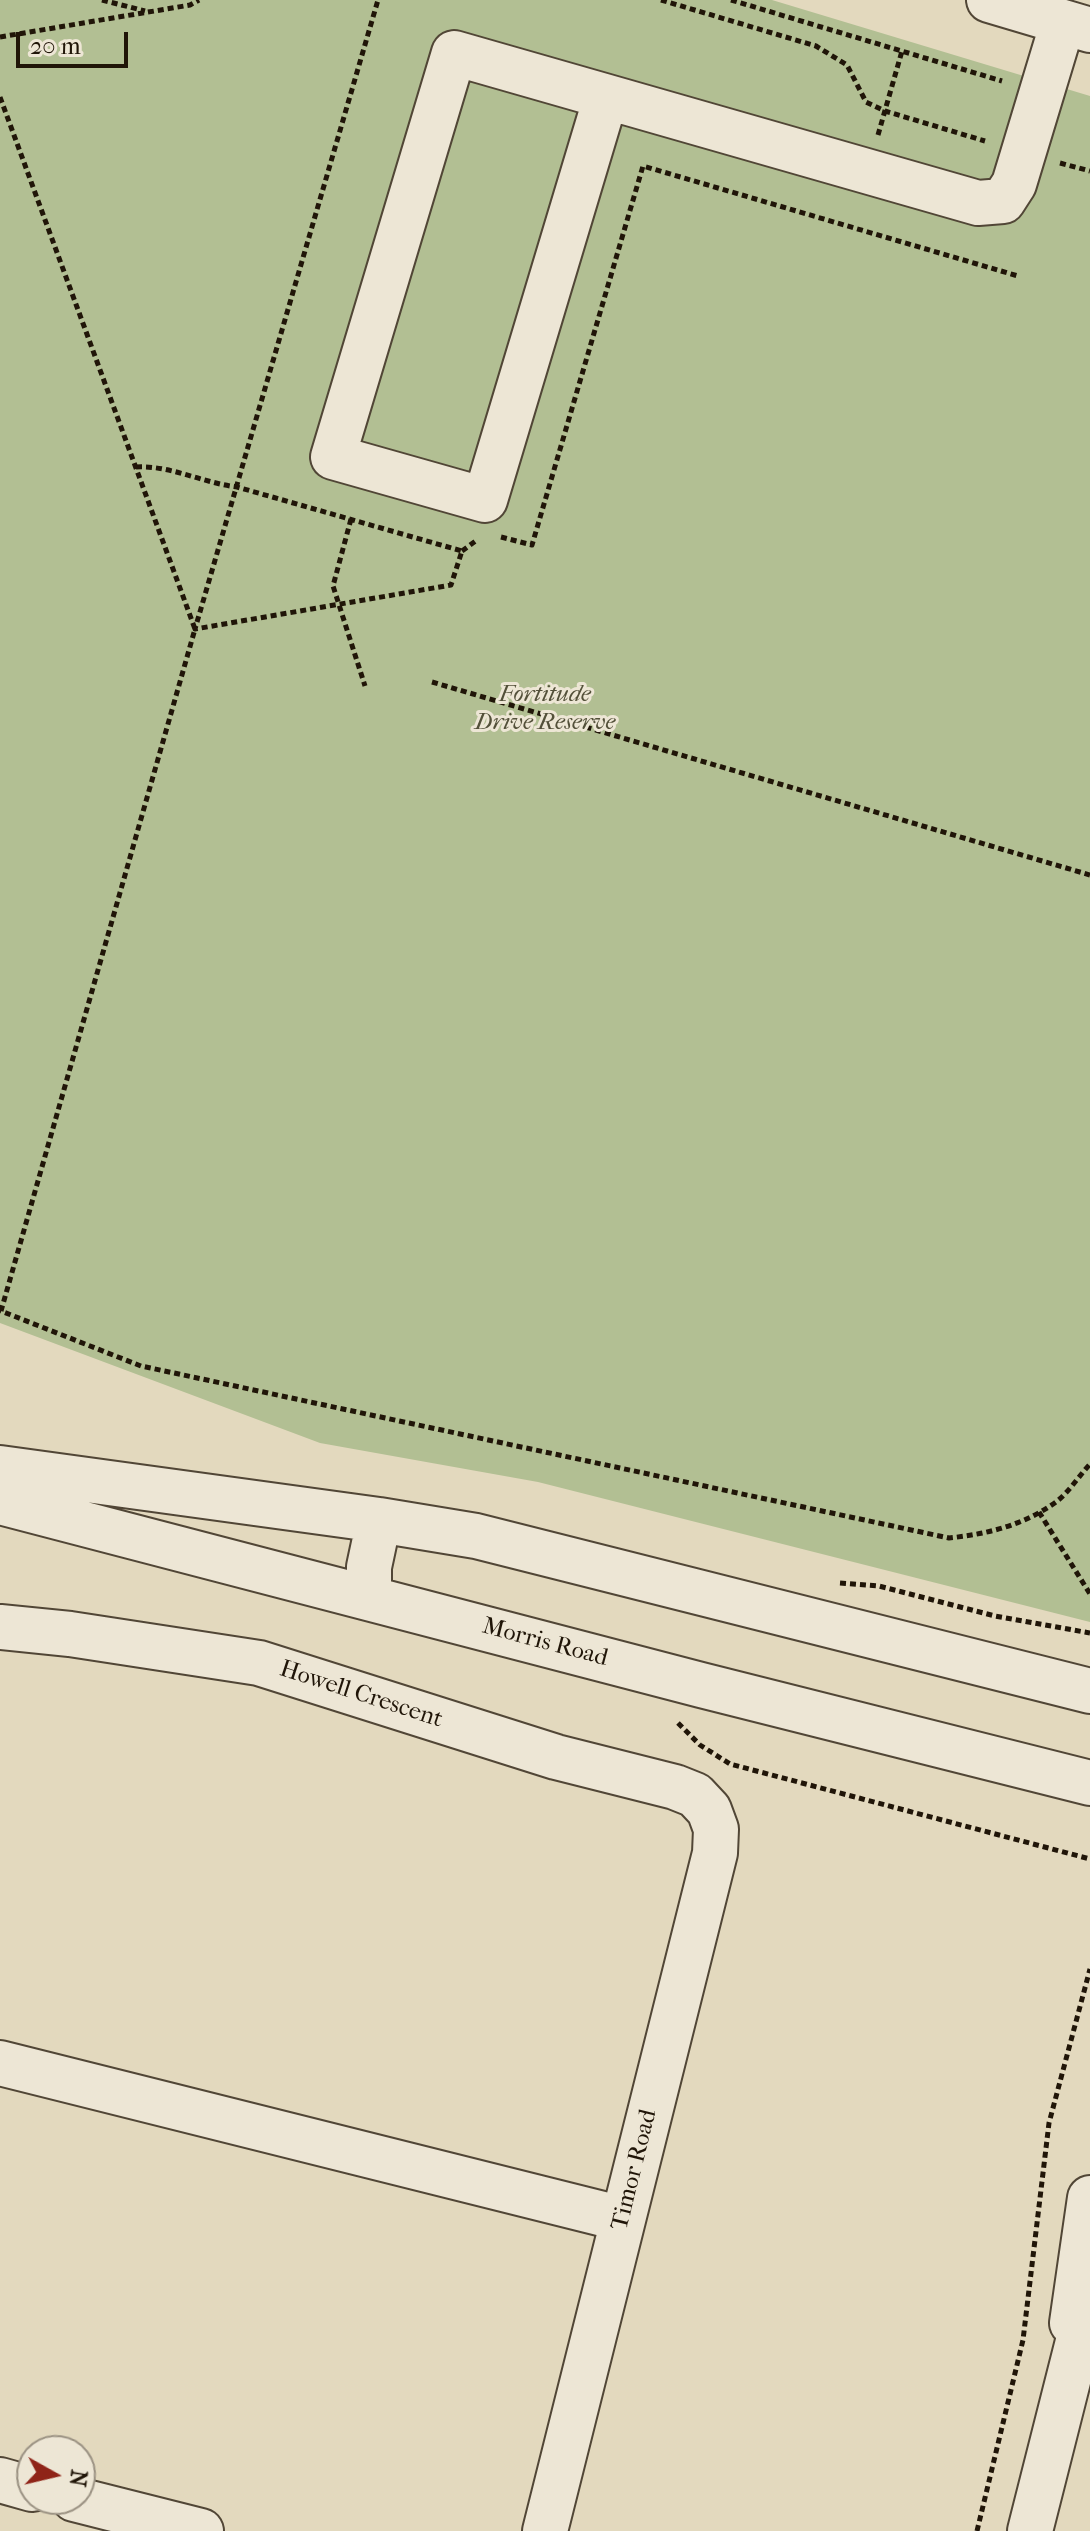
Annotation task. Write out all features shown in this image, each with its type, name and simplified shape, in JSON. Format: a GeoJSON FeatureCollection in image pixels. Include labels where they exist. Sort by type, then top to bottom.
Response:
{"type":"FeatureCollection","features":[{"type":"Feature","properties":{"kind":"street"},"geometry":{"type":"LineString","coordinates":[[606,97],[485,500],[333,457],[454,53],[978,203],[1003,201],[1014,184],[1042,93],[1076,26],[989,0]]}},
{"type":"Feature","properties":{"kind":"street"},"geometry":{"type":"LineString","coordinates":[[0,1468],[476,1536],[1090,1691]]}},
{"type":"Feature","properties":{"kind":"street","name":"Morris Road"},"geometry":{"type":"LineString","coordinates":[[0,1502],[1090,1783]]}},
{"type":"Feature","properties":{"kind":"street"},"geometry":{"type":"LineString","coordinates":[[369,1597],[369,1567],[379,1520]]}},
{"type":"Feature","properties":{"kind":"street","name":"Howell Crescent"},"geometry":{"type":"LineString","coordinates":[[0,1627],[70,1634],[259,1663],[556,1757],[675,1787],[695,1795],[709,1810]]}},
{"type":"Feature","properties":{"kind":"street","name":"Timor Road"},"geometry":{"type":"LineString","coordinates":[[545,2531],[715,1853],[716,1829],[709,1810]]}},
{"type":"Feature","properties":{"kind":"street"},"geometry":{"type":"LineString","coordinates":[[0,2063],[623,2219]]}},
{"type":"Feature","properties":{"kind":"street"},"geometry":{"type":"LineString","coordinates":[[1059,2417],[1090,2198]]}},
{"type":"Feature","properties":{"kind":"street"},"geometry":{"type":"LineString","coordinates":[[1030,2531],[1090,2294]]}},
{"type":"Feature","properties":{"kind":"street"},"geometry":{"type":"LineString","coordinates":[[96,2505],[201,2531]]}},
{"type":"Feature","properties":{"kind":"path"},"geometry":{"type":"LineString","coordinates":[[102,0],[150,12]]}},
{"type":"Feature","properties":{"kind":"path"},"geometry":{"type":"LineString","coordinates":[[0,37],[190,5],[199,0]]}},
{"type":"Feature","properties":{"kind":"path"},"geometry":{"type":"LineString","coordinates":[[378,0],[1,1311],[141,1366],[949,1538],[978,1535],[1016,1525],[1058,1501],[1090,1464]]}},
{"type":"Feature","properties":{"kind":"path"},"geometry":{"type":"LineString","coordinates":[[661,0],[816,46],[847,65],[866,102],[885,111],[1090,171]]}},
{"type":"Feature","properties":{"kind":"path"},"geometry":{"type":"LineString","coordinates":[[731,0],[1042,93]]}},
{"type":"Feature","properties":{"kind":"path"},"geometry":{"type":"LineString","coordinates":[[0,97],[195,629]]}},
{"type":"Feature","properties":{"kind":"path"},"geometry":{"type":"LineString","coordinates":[[195,629],[451,585],[462,551],[488,534],[532,545],[643,166],[1018,276]]}},
{"type":"Feature","properties":{"kind":"path"},"geometry":{"type":"LineString","coordinates":[[136,467],[151,466],[218,485],[237,487],[462,551]]}},
{"type":"Feature","properties":{"kind":"path"},"geometry":{"type":"LineString","coordinates":[[351,519],[333,586],[365,686]]}},
{"type":"Feature","properties":{"kind":"path"},"geometry":{"type":"LineString","coordinates":[[432,682],[1090,875]]}},
{"type":"Feature","properties":{"kind":"path"},"geometry":{"type":"LineString","coordinates":[[1039,1512],[1090,1594]]}},
{"type":"Feature","properties":{"kind":"path"},"geometry":{"type":"LineString","coordinates":[[977,2531],[1023,2340],[1049,2123],[1090,1969]]}},
{"type":"Feature","properties":{"kind":"green space","name":"Fortitude Drive Reserve"},"geometry":{"type":"Polygon","coordinates":[[[0,0],[772,0],[1090,96],[1090,1622],[538,1482],[320,1443],[0,1323],[0,0]]]}}]}
